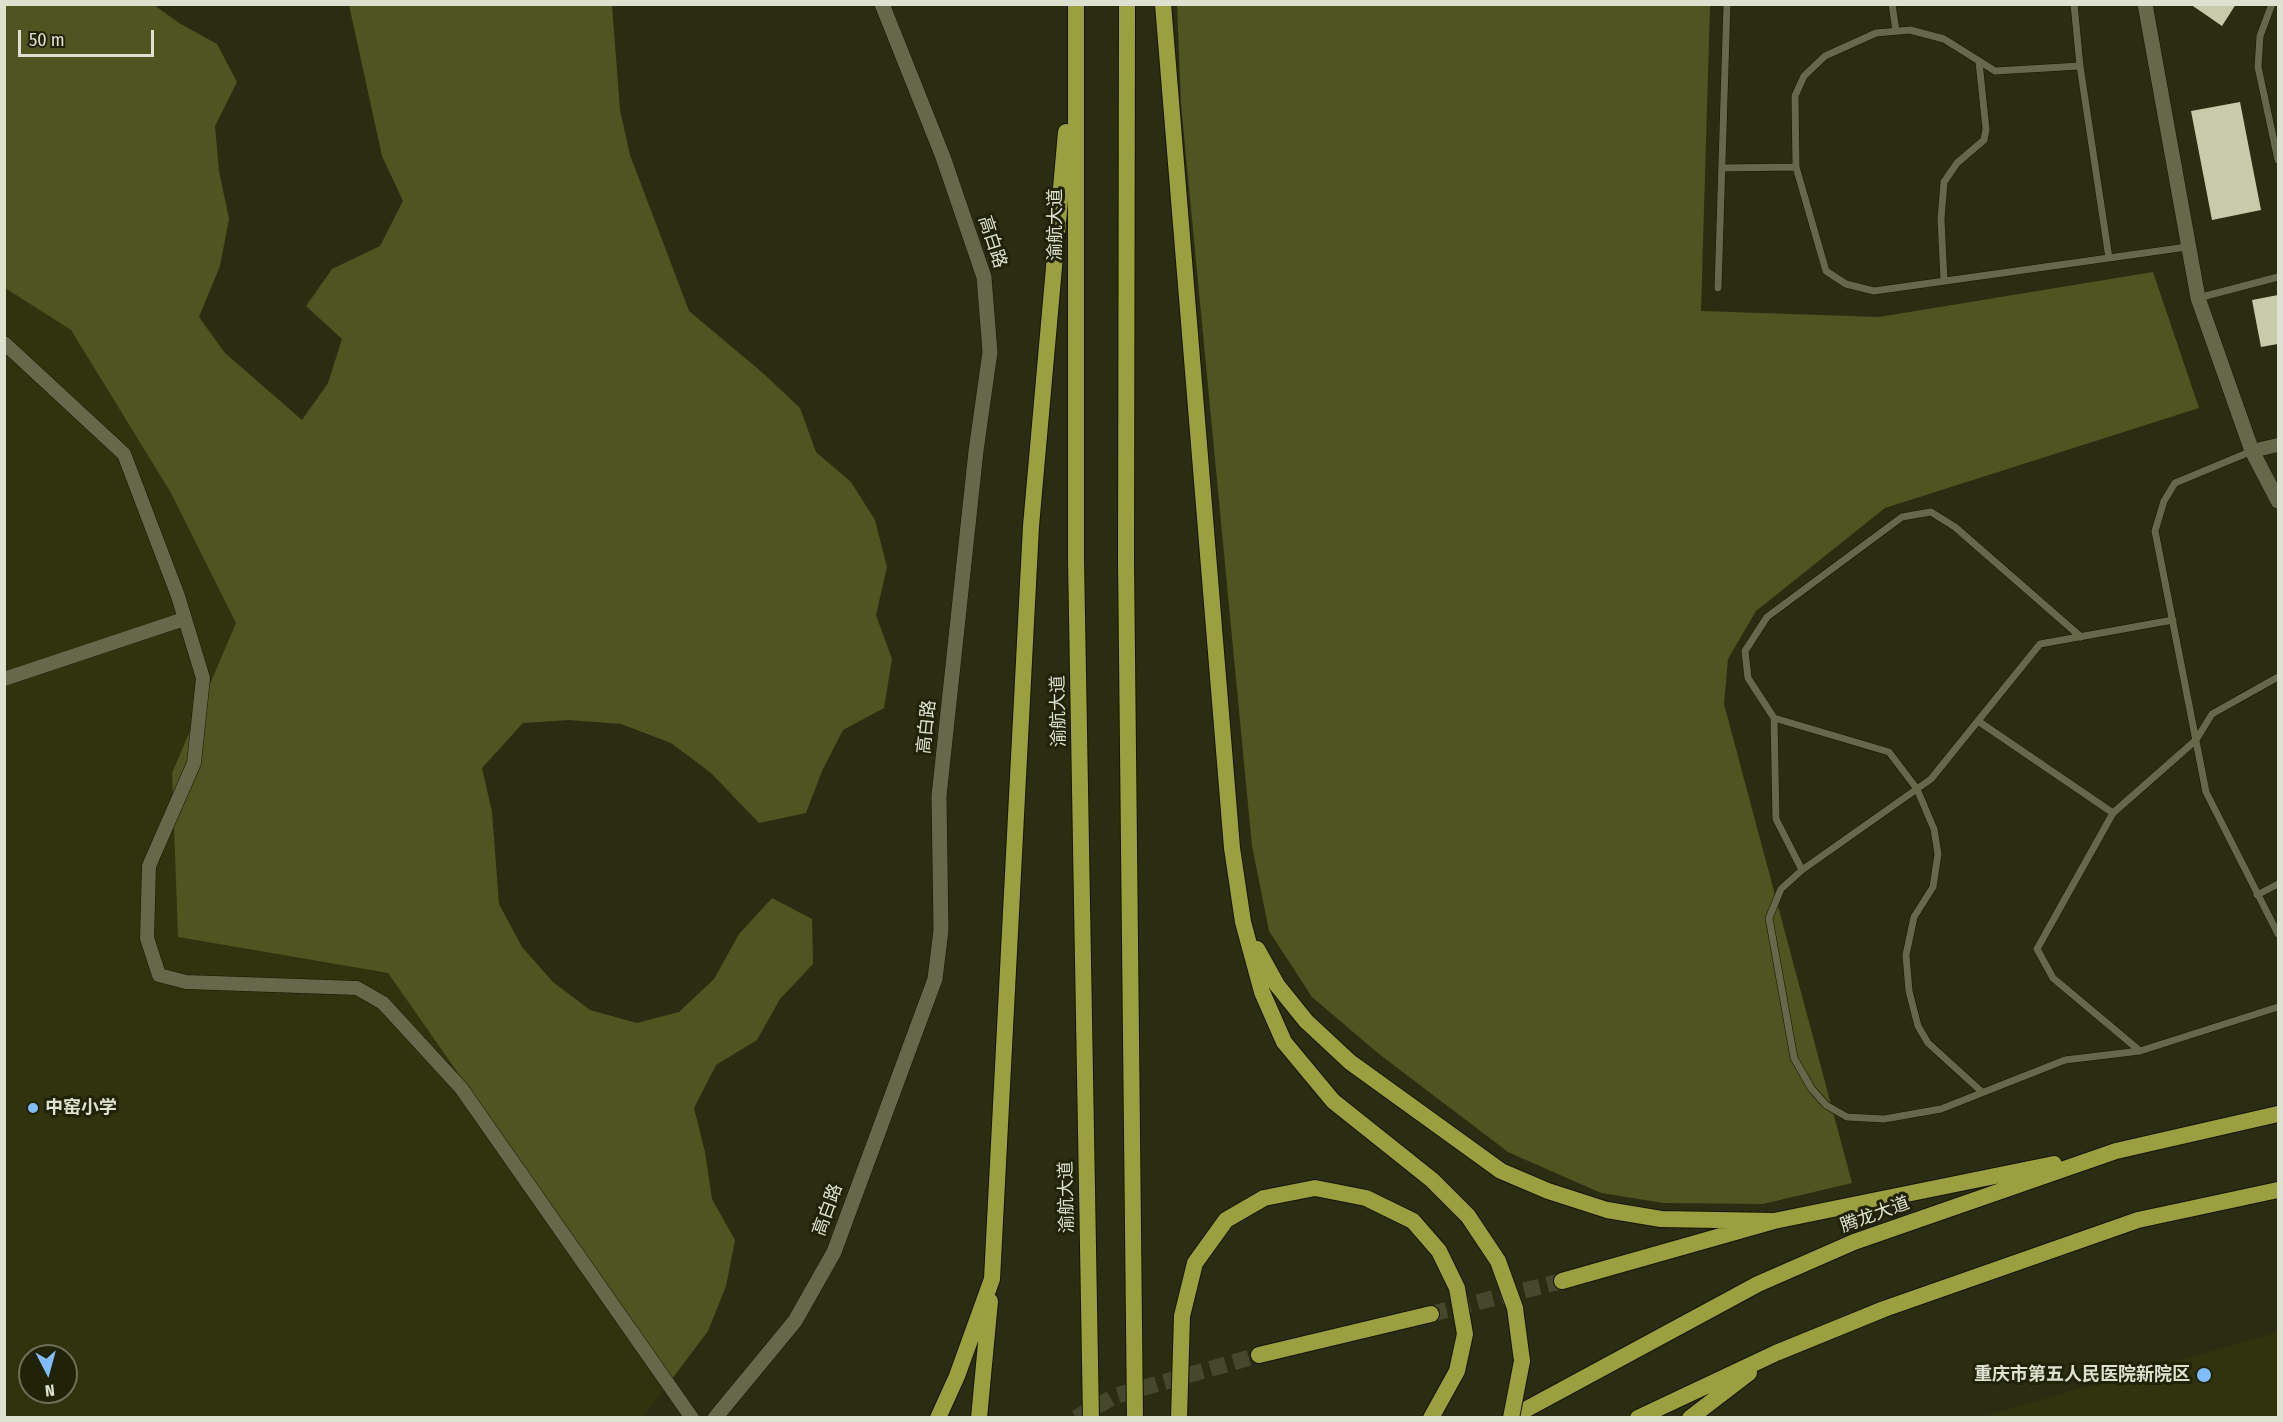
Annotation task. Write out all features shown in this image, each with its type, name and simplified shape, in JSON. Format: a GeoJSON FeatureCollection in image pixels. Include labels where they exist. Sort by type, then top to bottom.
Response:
{"type":"FeatureCollection","features":[{"type":"Feature","properties":{"kind":"highway"},"geometry":{"type":"LineString","coordinates":[[1127,4],[1126,560],[1136,1418]]}},
{"type":"Feature","properties":{"kind":"highway"},"geometry":{"type":"LineString","coordinates":[[1163,4],[1231,837],[1243,922],[1262,992],[1284,1042],[1333,1101],[1432,1180],[1468,1216],[1498,1261],[1515,1308],[1522,1361],[1510,1418]]}},
{"type":"Feature","properties":{"kind":"highway"},"geometry":{"type":"LineString","coordinates":[[979,1418],[992,1279],[1032,526],[1076,12]]}},
{"type":"Feature","properties":{"kind":"highway","name":"渝航大道"},"geometry":{"type":"LineString","coordinates":[[1076,12],[1076,559],[1090,1418]]}},
{"type":"Feature","properties":{"kind":"highway"},"geometry":{"type":"LineString","coordinates":[[1243,922],[1277,985],[1306,1022],[1350,1062],[1501,1171],[1548,1191],[1607,1210],[1661,1219],[1774,1221]]}},
{"type":"Feature","properties":{"kind":"highway","name":"腾龙大道"},"geometry":{"type":"LineString","coordinates":[[1510,1418],[1758,1284],[1854,1242],[2116,1151],[2278,1114]]}},
{"type":"Feature","properties":{"kind":"highway"},"geometry":{"type":"LineString","coordinates":[[1562,1281],[1774,1221],[2116,1151]]}},
{"type":"Feature","properties":{"kind":"highway"},"geometry":{"type":"LineString","coordinates":[[1179,1418],[1182,1316],[1194,1263],[1226,1220],[1264,1198],[1315,1188],[1366,1198],[1413,1221],[1439,1251],[1457,1288],[1465,1334],[1457,1371],[1431,1418]]}},
{"type":"Feature","properties":{"kind":"highway"},"geometry":{"type":"LineString","coordinates":[[1638,1418],[1776,1353],[1884,1309],[2138,1220],[2278,1190]]}},
{"type":"Feature","properties":{"kind":"highway"},"geometry":{"type":"LineString","coordinates":[[938,1418],[957,1376],[992,1279]]}},
{"type":"Feature","properties":{"kind":"highway"},"geometry":{"type":"LineString","coordinates":[[1259,1354],[1431,1314]]}},
{"type":"Feature","properties":{"kind":"highway"},"geometry":{"type":"LineString","coordinates":[[1690,1418],[1776,1353]]}},
{"type":"Feature","properties":{"kind":"street","name":"高白路"},"geometry":{"type":"LineString","coordinates":[[715,1418],[795,1321],[834,1252],[934,979],[941,930],[939,796],[976,451],[990,352],[984,277],[943,156],[882,4]]}},
{"type":"Feature","properties":{"kind":"street"},"geometry":{"type":"LineString","coordinates":[[2145,4],[2198,298],[2252,451],[2278,501]]}},
{"type":"Feature","properties":{"kind":"street"},"geometry":{"type":"LineString","coordinates":[[4,343],[124,454],[203,678],[194,763],[149,866],[147,938],[159,975],[186,982],[357,987],[383,1003],[461,1088],[692,1418]]}},
{"type":"Feature","properties":{"kind":"street"},"geometry":{"type":"LineString","coordinates":[[2252,451],[2278,445]]}},
{"type":"Feature","properties":{"kind":"street"},"geometry":{"type":"LineString","coordinates":[[4,679],[184,619]]}},
{"type":"Feature","properties":{"kind":"lane"},"geometry":{"type":"LineString","coordinates":[[1718,288],[1727,4]]}},
{"type":"Feature","properties":{"kind":"lane"},"geometry":{"type":"LineString","coordinates":[[1892,4],[1896,31]]}},
{"type":"Feature","properties":{"kind":"lane"},"geometry":{"type":"LineString","coordinates":[[2074,4],[2080,66],[2109,258]]}},
{"type":"Feature","properties":{"kind":"lane"},"geometry":{"type":"LineString","coordinates":[[2272,4],[2260,36],[2258,67],[2278,160]]}},
{"type":"Feature","properties":{"kind":"lane"},"geometry":{"type":"LineString","coordinates":[[2080,66],[1995,71],[1944,39],[1910,30],[1876,33],[1825,56],[1804,76],[1795,96],[1796,166],[1826,271],[1846,284],[1875,291],[2187,247]]}},
{"type":"Feature","properties":{"kind":"lane"},"geometry":{"type":"LineString","coordinates":[[1944,281],[1941,219],[1944,182],[1957,163],[1984,140],[1986,129],[1979,62]]}},
{"type":"Feature","properties":{"kind":"lane"},"geometry":{"type":"LineString","coordinates":[[1722,168],[1796,166]]}},
{"type":"Feature","properties":{"kind":"lane"},"geometry":{"type":"LineString","coordinates":[[2198,298],[2278,277]]}},
{"type":"Feature","properties":{"kind":"lane"},"geometry":{"type":"LineString","coordinates":[[2252,451],[2175,483],[2164,501],[2155,531],[2206,792],[2278,934]]}},
{"type":"Feature","properties":{"kind":"lane"},"geometry":{"type":"LineString","coordinates":[[1803,870],[1776,819],[1774,718],[1748,678],[1745,651],[1767,617],[1902,517],[1931,512],[1956,527],[2081,638]]}},
{"type":"Feature","properties":{"kind":"lane"},"geometry":{"type":"LineString","coordinates":[[2173,620],[2040,644],[1931,779],[1803,870],[1781,889],[1769,918],[1794,1058],[1811,1088],[1826,1105],[1847,1117],[1884,1119],[1941,1108],[2065,1060],[2140,1051],[2278,1007]]}},
{"type":"Feature","properties":{"kind":"lane"},"geometry":{"type":"LineString","coordinates":[[2140,1051],[2053,978],[2037,949],[2113,813],[2196,740],[2212,714],[2278,677]]}},
{"type":"Feature","properties":{"kind":"lane"},"geometry":{"type":"LineString","coordinates":[[1774,718],[1889,752],[1917,789],[1934,829],[1938,854],[1933,887],[1914,917],[1906,955],[1909,991],[1917,1026],[1928,1043],[1982,1092]]}},
{"type":"Feature","properties":{"kind":"lane"},"geometry":{"type":"LineString","coordinates":[[1978,721],[2113,813]]}},
{"type":"Feature","properties":{"kind":"lane"},"geometry":{"type":"LineString","coordinates":[[2257,895],[2278,884]]}},
{"type":"Feature","properties":{"kind":"shaded area"},"geometry":{"type":"Polygon","coordinates":[[[4,5],[154,5],[179,23],[217,44],[237,82],[215,126],[219,171],[229,219],[220,266],[199,317],[225,353],[302,420],[328,383],[342,339],[306,306],[332,269],[380,246],[403,201],[382,156],[349,5],[612,5],[620,110],[630,155],[689,311],[764,374],[800,408],[816,452],[851,482],[875,520],[887,567],[876,615],[892,659],[884,708],[843,730],[822,771],[806,813],[759,823],[711,773],[671,743],[621,724],[569,720],[523,723],[482,768],[492,812],[499,904],[522,947],[553,982],[590,1010],[637,1023],[679,1012],[714,979],[739,934],[772,898],[812,919],[813,964],[780,999],[757,1040],[716,1065],[694,1108],[705,1152],[712,1199],[735,1240],[726,1286],[708,1331],[672,1379],[388,973],[178,937],[172,773],[236,623],[171,493],[71,330],[5,288],[4,5]]]}},
{"type":"Feature","properties":{"kind":"shaded area"},"geometry":{"type":"Polygon","coordinates":[[[1177,5],[1710,5],[1701,311],[1879,317],[2153,272],[2199,408],[1885,508],[1756,611],[1728,659],[1724,704],[1852,1183],[1763,1204],[1664,1203],[1601,1193],[1508,1152],[1379,1054],[1312,997],[1269,931],[1252,846],[1181,104],[1177,5]]]}},
{"type":"Feature","properties":{"kind":"shaded area"},"geometry":{"type":"Polygon","coordinates":[[[4,288],[71,330],[171,493],[237,623],[172,773],[178,937],[388,973],[672,1379],[643,1417],[5,1417],[4,288]]]}},
{"type":"Feature","properties":{"kind":"shaded area","name":"重庆市第五人民医院新院区"},"geometry":{"type":"Polygon","coordinates":[[[2278,1332],[2278,1417],[1981,1417],[2278,1332]]]}},
{"type":"Feature","properties":{"kind":"building"},"geometry":{"type":"Polygon","coordinates":[[[2190,4],[2236,4],[2222,26],[2190,4]]]}},
{"type":"Feature","properties":{"kind":"building"},"geometry":{"type":"Polygon","coordinates":[[[2240,102],[2261,210],[2212,220],[2191,111],[2240,102]]]}},
{"type":"Feature","properties":{"kind":"building"},"geometry":{"type":"Polygon","coordinates":[[[2278,295],[2278,344],[2261,347],[2252,300],[2278,295]]]}},
{"type":"Feature","properties":{"kind":"tunnel"},"geometry":{"type":"LineString","coordinates":[[1431,1314],[1562,1281]]}},
{"type":"Feature","properties":{"kind":"tunnel"},"geometry":{"type":"LineString","coordinates":[[1076,1418],[1115,1396],[1259,1355]]}},
{"type":"Feature","properties":{"kind":"place","name":"中窑小学"},"geometry":{"type":"Point","coordinates":[33,1108]}},
{"type":"Feature","properties":{"kind":"place","name":"重庆市第五人民医院新院区"},"geometry":{"type":"Point","coordinates":[2204,1375]}}]}
